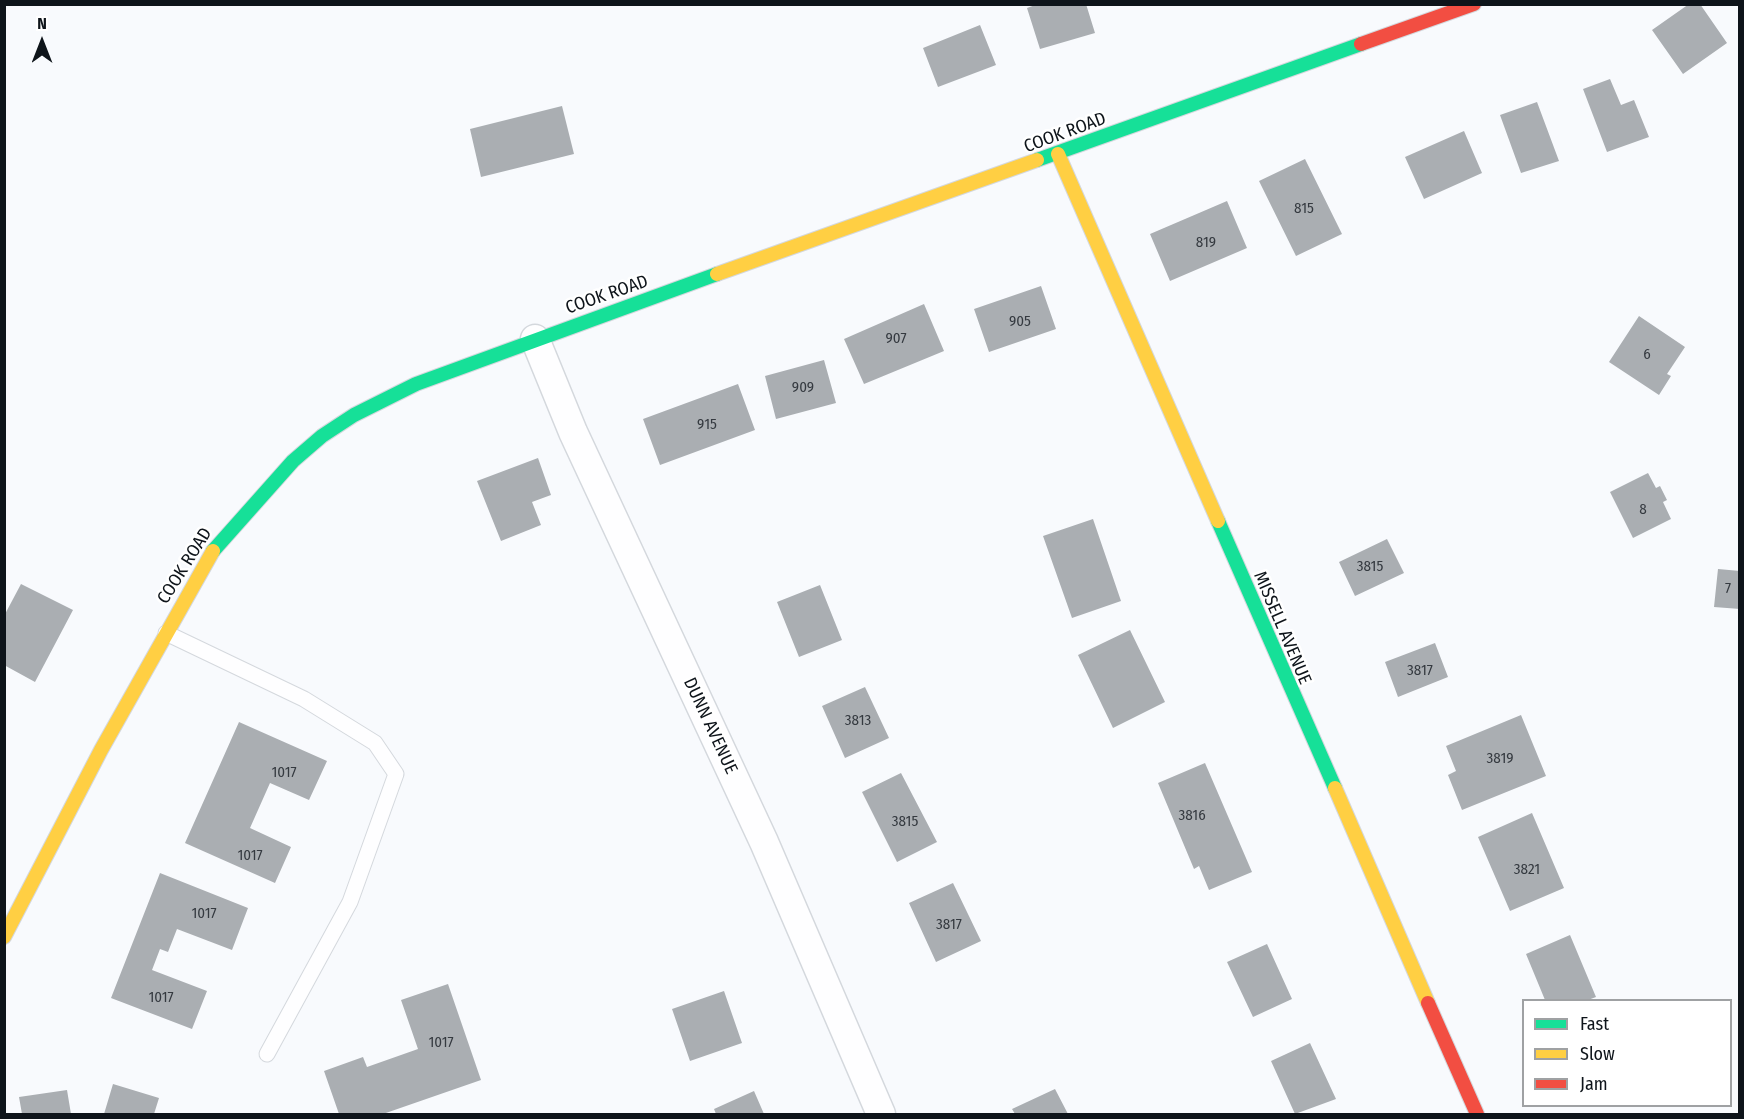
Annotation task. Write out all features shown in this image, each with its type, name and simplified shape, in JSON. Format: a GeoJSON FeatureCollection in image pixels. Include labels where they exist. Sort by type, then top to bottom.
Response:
{"type":"FeatureCollection","features":[{"type":"Feature","properties":{"kind":"street","name":"COOK ROAD"},"geometry":{"type":"LineString","coordinates":[[4,937],[101,750],[204,563],[225,534],[293,461],[322,436],[354,415],[416,384],[535,339],[1474,4]]}},
{"type":"Feature","properties":{"kind":"street","name":"MISSELL AVENUE"},"geometry":{"type":"LineString","coordinates":[[1058,154],[1477,1114]]}},
{"type":"Feature","properties":{"kind":"street","name":"DUNN AVENUE"},"geometry":{"type":"LineString","coordinates":[[535,339],[573,432],[764,842],[881,1114]]}},
{"type":"Feature","properties":{"kind":"lane"},"geometry":{"type":"LineString","coordinates":[[166,633],[304,699],[375,743],[396,774],[350,902],[267,1054]]}},
{"type":"Feature","properties":{"kind":"building"},"geometry":{"type":"Polygon","coordinates":[[[1038,4],[1086,4],[1095,33],[1040,49],[1027,8],[1038,4]]]}},
{"type":"Feature","properties":{"kind":"building"},"geometry":{"type":"Polygon","coordinates":[[[1689,4],[1700,4],[1727,43],[1683,74],[1652,30],[1689,4]]]}},
{"type":"Feature","properties":{"kind":"building"},"geometry":{"type":"Polygon","coordinates":[[[980,25],[996,65],[938,87],[923,48],[980,25]]]}},
{"type":"Feature","properties":{"kind":"building"},"geometry":{"type":"Polygon","coordinates":[[[1610,79],[1621,105],[1634,100],[1649,137],[1607,152],[1583,89],[1610,79]]]}},
{"type":"Feature","properties":{"kind":"building"},"geometry":{"type":"Polygon","coordinates":[[[1537,102],[1559,161],[1521,173],[1500,115],[1537,102]]]}},
{"type":"Feature","properties":{"kind":"building"},"geometry":{"type":"Polygon","coordinates":[[[562,106],[574,154],[481,177],[470,129],[562,106]]]}},
{"type":"Feature","properties":{"kind":"building"},"geometry":{"type":"Polygon","coordinates":[[[1464,131],[1482,173],[1424,199],[1405,157],[1464,131]]]}},
{"type":"Feature","properties":{"kind":"building"},"geometry":{"type":"Polygon","coordinates":[[[1305,159],[1342,234],[1296,256],[1259,181],[1305,159]]]}},
{"type":"Feature","properties":{"kind":"building"},"geometry":{"type":"Polygon","coordinates":[[[1227,201],[1247,248],[1170,281],[1150,234],[1227,201]]]}},
{"type":"Feature","properties":{"kind":"building"},"geometry":{"type":"Polygon","coordinates":[[[1041,286],[1056,329],[989,352],[974,309],[1041,286]]]}},
{"type":"Feature","properties":{"kind":"building"},"geometry":{"type":"Polygon","coordinates":[[[924,304],[944,351],[864,384],[844,339],[924,304]]]}},
{"type":"Feature","properties":{"kind":"building"},"geometry":{"type":"Polygon","coordinates":[[[1639,316],[1685,347],[1667,374],[1671,376],[1659,395],[1609,362],[1639,316]]]}},
{"type":"Feature","properties":{"kind":"building"},"geometry":{"type":"Polygon","coordinates":[[[824,360],[836,403],[776,419],[765,376],[824,360]]]}},
{"type":"Feature","properties":{"kind":"building"},"geometry":{"type":"Polygon","coordinates":[[[738,384],[755,430],[660,465],[643,419],[738,384]]]}},
{"type":"Feature","properties":{"kind":"building"},"geometry":{"type":"Polygon","coordinates":[[[538,458],[551,495],[532,502],[541,525],[501,541],[477,481],[538,458]]]}},
{"type":"Feature","properties":{"kind":"building"},"geometry":{"type":"Polygon","coordinates":[[[1648,473],[1656,488],[1660,486],[1667,500],[1663,502],[1671,519],[1633,538],[1610,492],[1648,473]]]}},
{"type":"Feature","properties":{"kind":"building"},"geometry":{"type":"Polygon","coordinates":[[[1093,519],[1121,601],[1072,618],[1043,536],[1093,519]]]}},
{"type":"Feature","properties":{"kind":"building"},"geometry":{"type":"Polygon","coordinates":[[[1387,539],[1404,573],[1355,596],[1339,562],[1387,539]]]}},
{"type":"Feature","properties":{"kind":"building"},"geometry":{"type":"Polygon","coordinates":[[[1718,569],[1740,571],[1740,609],[1714,607],[1718,569]]]}},
{"type":"Feature","properties":{"kind":"building"},"geometry":{"type":"Polygon","coordinates":[[[21,584],[73,610],[35,682],[4,665],[4,616],[21,584]]]}},
{"type":"Feature","properties":{"kind":"building"},"geometry":{"type":"Polygon","coordinates":[[[820,585],[842,640],[799,657],[777,602],[820,585]]]}},
{"type":"Feature","properties":{"kind":"building"},"geometry":{"type":"Polygon","coordinates":[[[1130,630],[1165,702],[1113,728],[1078,655],[1130,630]]]}},
{"type":"Feature","properties":{"kind":"building"},"geometry":{"type":"Polygon","coordinates":[[[1435,643],[1448,677],[1398,697],[1385,662],[1435,643]]]}},
{"type":"Feature","properties":{"kind":"building"},"geometry":{"type":"Polygon","coordinates":[[[865,687],[889,738],[845,758],[822,706],[865,687]]]}},
{"type":"Feature","properties":{"kind":"building"},"geometry":{"type":"Polygon","coordinates":[[[1521,715],[1546,776],[1462,810],[1448,775],[1456,771],[1446,746],[1521,715]]]}},
{"type":"Feature","properties":{"kind":"building"},"geometry":{"type":"Polygon","coordinates":[[[239,722],[327,761],[309,800],[270,783],[250,828],[291,847],[275,883],[185,843],[239,722]]]}},
{"type":"Feature","properties":{"kind":"building"},"geometry":{"type":"Polygon","coordinates":[[[1205,763],[1252,872],[1209,890],[1199,866],[1194,869],[1158,783],[1205,763]]]}},
{"type":"Feature","properties":{"kind":"building"},"geometry":{"type":"Polygon","coordinates":[[[901,773],[937,842],[897,862],[862,792],[901,773]]]}},
{"type":"Feature","properties":{"kind":"building"},"geometry":{"type":"Polygon","coordinates":[[[1532,813],[1564,888],[1510,911],[1478,837],[1532,813]]]}},
{"type":"Feature","properties":{"kind":"building"},"geometry":{"type":"Polygon","coordinates":[[[160,873],[248,908],[232,950],[177,929],[168,952],[160,949],[152,970],[207,991],[192,1029],[111,998],[160,873]]]}},
{"type":"Feature","properties":{"kind":"building"},"geometry":{"type":"Polygon","coordinates":[[[953,883],[981,941],[936,962],[909,903],[953,883]]]}},
{"type":"Feature","properties":{"kind":"building"},"geometry":{"type":"Polygon","coordinates":[[[1570,935],[1596,997],[1545,999],[1526,954],[1570,935]]]}},
{"type":"Feature","properties":{"kind":"building"},"geometry":{"type":"Polygon","coordinates":[[[1267,944],[1292,999],[1253,1017],[1227,962],[1267,944]]]}},
{"type":"Feature","properties":{"kind":"building"},"geometry":{"type":"Polygon","coordinates":[[[448,984],[481,1080],[383,1114],[339,1114],[324,1071],[363,1057],[367,1067],[418,1049],[401,1000],[448,984]]]}},
{"type":"Feature","properties":{"kind":"building"},"geometry":{"type":"Polygon","coordinates":[[[724,991],[742,1043],[690,1061],[672,1009],[724,991]]]}},
{"type":"Feature","properties":{"kind":"building"},"geometry":{"type":"Polygon","coordinates":[[[1310,1043],[1336,1099],[1295,1114],[1271,1061],[1310,1043]]]}},
{"type":"Feature","properties":{"kind":"building"},"geometry":{"type":"Polygon","coordinates":[[[113,1084],[159,1098],[154,1114],[104,1114],[113,1084]]]}},
{"type":"Feature","properties":{"kind":"building"},"geometry":{"type":"Polygon","coordinates":[[[1055,1089],[1068,1114],[1015,1114],[1012,1109],[1055,1089]]]}},
{"type":"Feature","properties":{"kind":"building"},"geometry":{"type":"Polygon","coordinates":[[[67,1090],[71,1114],[22,1114],[19,1097],[67,1090]]]}},
{"type":"Feature","properties":{"kind":"building"},"geometry":{"type":"Polygon","coordinates":[[[754,1091],[764,1114],[716,1114],[714,1109],[754,1091]]]}},
{"type":"Feature","properties":{"kind":"traffic: fast"},"geometry":{"type":"LineString","coordinates":[[1037,160],[1361,44]]}},
{"type":"Feature","properties":{"kind":"traffic: fast"},"geometry":{"type":"LineString","coordinates":[[213,551],[293,461],[322,436],[354,415],[416,384],[717,274]]}},
{"type":"Feature","properties":{"kind":"traffic: fast"},"geometry":{"type":"LineString","coordinates":[[1218,521],[1335,788]]}},
{"type":"Feature","properties":{"kind":"traffic: slow"},"geometry":{"type":"LineString","coordinates":[[1058,154],[1218,521]]}},
{"type":"Feature","properties":{"kind":"traffic: slow"},"geometry":{"type":"LineString","coordinates":[[717,274],[1037,160]]}},
{"type":"Feature","properties":{"kind":"traffic: slow"},"geometry":{"type":"LineString","coordinates":[[4,937],[101,750],[213,551]]}},
{"type":"Feature","properties":{"kind":"traffic: slow"},"geometry":{"type":"LineString","coordinates":[[1335,788],[1428,1003]]}},
{"type":"Feature","properties":{"kind":"traffic: jam"},"geometry":{"type":"LineString","coordinates":[[1361,44],[1474,4]]}},
{"type":"Feature","properties":{"kind":"traffic: jam"},"geometry":{"type":"LineString","coordinates":[[1428,1003],[1477,1114]]}}]}
